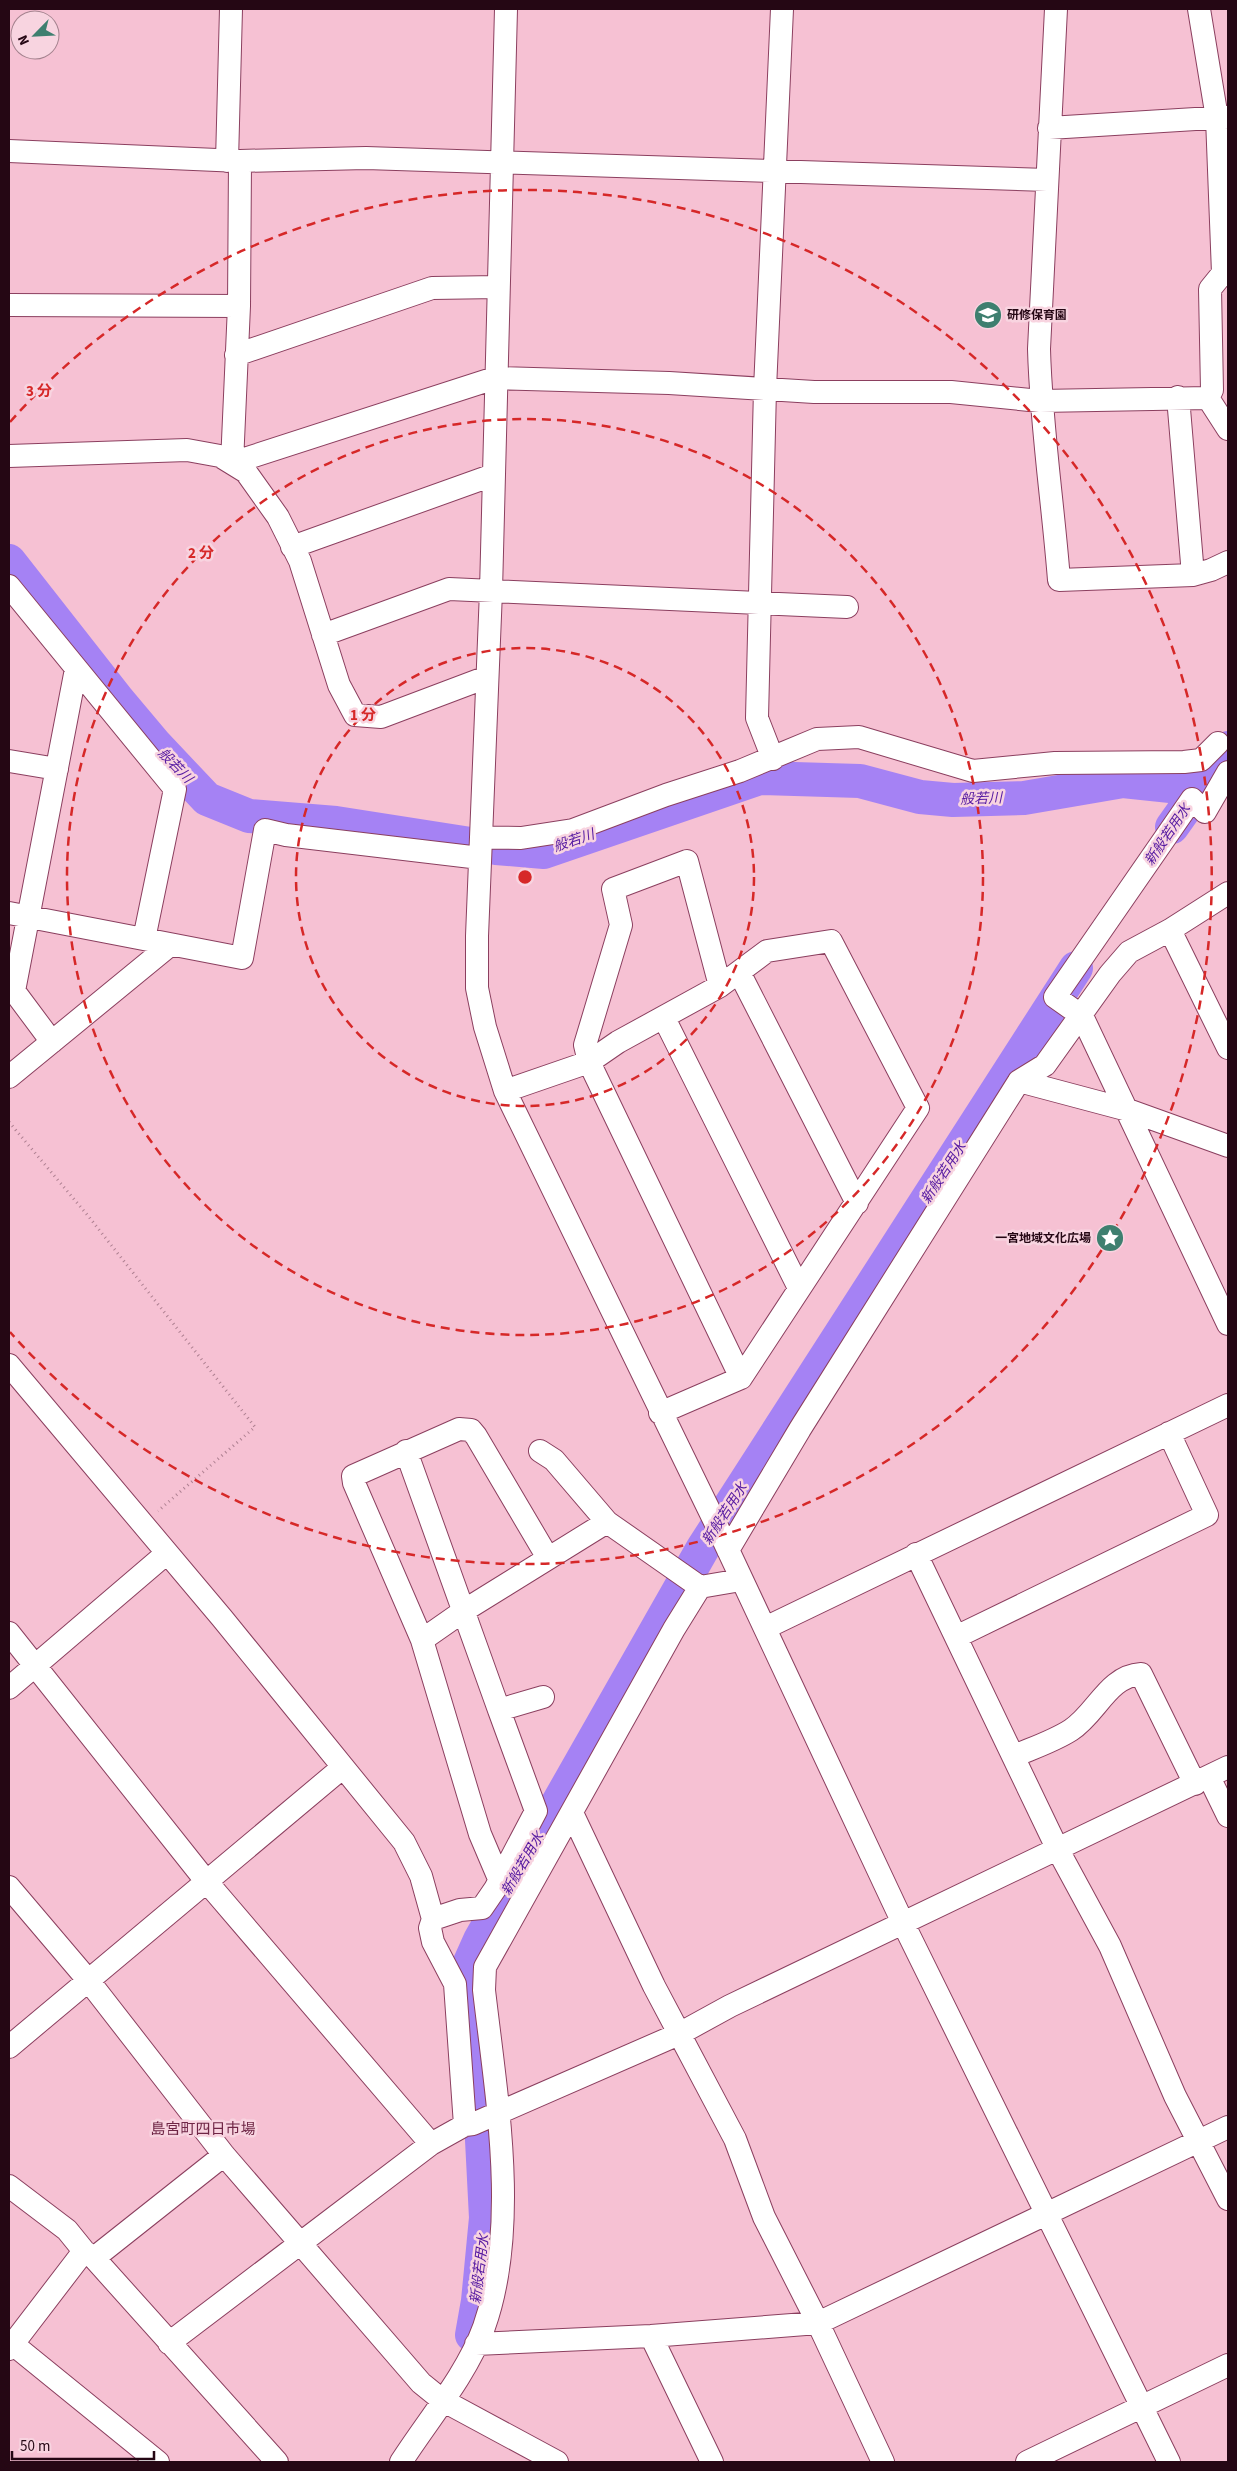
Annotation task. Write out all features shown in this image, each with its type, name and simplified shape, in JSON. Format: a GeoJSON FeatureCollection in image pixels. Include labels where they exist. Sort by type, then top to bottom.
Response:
{"type":"FeatureCollection","features":[{"type":"Feature","properties":{"kind":"street"},"geometry":{"type":"LineString","coordinates":[[231,9],[233,161],[239,306],[232,463]]}},
{"type":"Feature","properties":{"kind":"street"},"geometry":{"type":"LineString","coordinates":[[506,9],[491,591],[477,936],[478,988],[485,1027],[505,1091],[765,1628],[903,1924],[1169,2462]]}},
{"type":"Feature","properties":{"kind":"street"},"geometry":{"type":"LineString","coordinates":[[773,759],[757,718],[765,389],[782,9]]}},
{"type":"Feature","properties":{"kind":"street"},"geometry":{"type":"LineString","coordinates":[[1056,9],[1039,349],[1040,401],[1051,481],[1059,580],[1193,575],[1211,570],[1228,562]]}},
{"type":"Feature","properties":{"kind":"street"},"geometry":{"type":"LineString","coordinates":[[1199,9],[1222,117],[1226,274],[1210,290],[1212,390],[1208,398]]}},
{"type":"Feature","properties":{"kind":"street"},"geometry":{"type":"LineString","coordinates":[[1049,128],[1222,117]]}},
{"type":"Feature","properties":{"kind":"street"},"geometry":{"type":"LineString","coordinates":[[9,151],[233,161],[366,158],[502,161],[1048,180]]}},
{"type":"Feature","properties":{"kind":"street"},"geometry":{"type":"LineString","coordinates":[[236,355],[432,288],[498,287]]}},
{"type":"Feature","properties":{"kind":"street"},"geometry":{"type":"LineString","coordinates":[[9,305],[239,306]]}},
{"type":"Feature","properties":{"kind":"street"},"geometry":{"type":"LineString","coordinates":[[232,463],[495,378],[669,383],[814,392],[951,392],[1040,401],[1178,397],[1208,398]]}},
{"type":"Feature","properties":{"kind":"street"},"geometry":{"type":"LineString","coordinates":[[1178,397],[1193,575]]}},
{"type":"Feature","properties":{"kind":"street"},"geometry":{"type":"LineString","coordinates":[[1208,398],[1228,429]]}},
{"type":"Feature","properties":{"kind":"street"},"geometry":{"type":"LineString","coordinates":[[9,456],[187,450],[220,456],[246,472],[278,517],[300,561],[339,685],[355,715],[381,717],[487,677]]}},
{"type":"Feature","properties":{"kind":"street"},"geometry":{"type":"LineString","coordinates":[[292,547],[493,475]]}},
{"type":"Feature","properties":{"kind":"street"},"geometry":{"type":"LineString","coordinates":[[9,586],[175,789],[144,940]]}},
{"type":"Feature","properties":{"kind":"street"},"geometry":{"type":"LineString","coordinates":[[323,635],[449,590],[847,607]]}},
{"type":"Feature","properties":{"kind":"street"},"geometry":{"type":"LineString","coordinates":[[52,1042],[14,991],[18,915],[57,769],[76,669]]}},
{"type":"Feature","properties":{"kind":"street"},"geometry":{"type":"LineString","coordinates":[[18,915],[242,958],[265,830],[286,835],[480,848],[521,838],[572,830],[666,795],[773,759],[817,739],[859,737],[972,771],[1054,763],[1184,762],[1201,760],[1218,742]]}},
{"type":"Feature","properties":{"kind":"street"},"geometry":{"type":"LineString","coordinates":[[9,761],[57,769]]}},
{"type":"Feature","properties":{"kind":"street"},"geometry":{"type":"LineString","coordinates":[[1228,772],[1205,812],[1192,799],[1055,996],[1082,1016],[1228,1324]]}},
{"type":"Feature","properties":{"kind":"street"},"geometry":{"type":"LineString","coordinates":[[720,986],[687,861],[614,889],[620,925],[585,1045],[589,1062],[741,1378]]}},
{"type":"Feature","properties":{"kind":"street"},"geometry":{"type":"LineString","coordinates":[[721,1537],[805,1421],[1019,1081],[1045,1065],[1082,1016],[1110,974],[1129,952],[1170,930],[1228,893]]}},
{"type":"Feature","properties":{"kind":"street"},"geometry":{"type":"LineString","coordinates":[[1170,930],[1228,1048]]}},
{"type":"Feature","properties":{"kind":"street"},"geometry":{"type":"LineString","coordinates":[[505,1091],[589,1062],[618,1042],[720,986],[767,951],[831,941],[918,1108],[741,1378],[660,1413]]}},
{"type":"Feature","properties":{"kind":"street"},"geometry":{"type":"LineString","coordinates":[[9,1077],[170,945]]}},
{"type":"Feature","properties":{"kind":"street"},"geometry":{"type":"LineString","coordinates":[[739,972],[857,1203]]}},
{"type":"Feature","properties":{"kind":"street"},"geometry":{"type":"LineString","coordinates":[[664,1018],[799,1288]]}},
{"type":"Feature","properties":{"kind":"street"},"geometry":{"type":"LineString","coordinates":[[1019,1081],[1128,1110],[1228,1146]]}},
{"type":"Feature","properties":{"kind":"street"},"geometry":{"type":"LineString","coordinates":[[9,1365],[143,1524],[404,1842],[421,1876],[433,1919],[430,1928],[433,1942],[455,1984],[469,2124]]}},
{"type":"Feature","properties":{"kind":"street"},"geometry":{"type":"LineString","coordinates":[[765,1628],[1228,1406]]}},
{"type":"Feature","properties":{"kind":"street"},"geometry":{"type":"LineString","coordinates":[[500,1880],[480,1834],[422,1640],[354,1483],[353,1476],[459,1429],[471,1430],[548,1558]]}},
{"type":"Feature","properties":{"kind":"street"},"geometry":{"type":"LineString","coordinates":[[956,1637],[1208,1515],[1169,1433]]}},
{"type":"Feature","properties":{"kind":"street"},"geometry":{"type":"LineString","coordinates":[[406,1451],[536,1811],[500,1880],[482,1908],[460,1910],[433,1919]]}},
{"type":"Feature","properties":{"kind":"street"},"geometry":{"type":"LineString","coordinates":[[540,1451],[554,1460],[608,1522],[700,1587],[741,1580]]}},
{"type":"Feature","properties":{"kind":"street"},"geometry":{"type":"LineString","coordinates":[[422,1640],[465,1610],[608,1522]]}},
{"type":"Feature","properties":{"kind":"street"},"geometry":{"type":"LineString","coordinates":[[9,1688],[167,1553]]}},
{"type":"Feature","properties":{"kind":"street"},"geometry":{"type":"LineString","coordinates":[[916,1554],[1058,1850],[1110,1946],[1198,2142],[1228,2199]]}},
{"type":"Feature","properties":{"kind":"street"},"geometry":{"type":"LineString","coordinates":[[401,2462],[442,2400],[464,2371],[484,2327],[498,2260],[504,2194],[502,2148],[484,1990],[485,1967],[674,1629],[700,1587]]}},
{"type":"Feature","properties":{"kind":"street"},"geometry":{"type":"LineString","coordinates":[[9,1633],[206,1881],[431,2144]]}},
{"type":"Feature","properties":{"kind":"street"},"geometry":{"type":"LineString","coordinates":[[1014,1756],[1071,1730],[1092,1712],[1114,1683],[1130,1674],[1141,1674],[1211,1776],[1228,1816]]}},
{"type":"Feature","properties":{"kind":"street"},"geometry":{"type":"LineString","coordinates":[[499,1710],[543,1697]]}},
{"type":"Feature","properties":{"kind":"street"},"geometry":{"type":"LineString","coordinates":[[9,2047],[342,1768]]}},
{"type":"Feature","properties":{"kind":"street"},"geometry":{"type":"LineString","coordinates":[[169,2343],[431,2144],[469,2124],[497,2114],[679,2034],[730,2006],[1211,1776]]}},
{"type":"Feature","properties":{"kind":"street"},"geometry":{"type":"LineString","coordinates":[[572,1813],[679,2034],[734,2139],[764,2217],[818,2323],[883,2462]]}},
{"type":"Feature","properties":{"kind":"street"},"geometry":{"type":"LineString","coordinates":[[9,1887],[88,1980],[224,2155],[422,2383],[442,2400],[557,2462]]}},
{"type":"Feature","properties":{"kind":"street"},"geometry":{"type":"LineString","coordinates":[[476,2344],[651,2336],[818,2323],[1228,2127]]}},
{"type":"Feature","properties":{"kind":"street"},"geometry":{"type":"LineString","coordinates":[[158,2462],[10,2345],[89,2255],[224,2155]]}},
{"type":"Feature","properties":{"kind":"street"},"geometry":{"type":"LineString","coordinates":[[9,2186],[67,2230],[278,2462]]}},
{"type":"Feature","properties":{"kind":"street"},"geometry":{"type":"LineString","coordinates":[[651,2336],[712,2462]]}},
{"type":"Feature","properties":{"kind":"street"},"geometry":{"type":"LineString","coordinates":[[1041,2459],[1228,2365]]}},
{"type":"Feature","properties":{"kind":"path"},"geometry":{"type":"LineString","coordinates":[[9,1122],[89,1217],[255,1427],[143,1524]]}},
{"type":"Feature","properties":{"kind":"waterway","name":"般若川"},"geometry":{"type":"LineString","coordinates":[[9,561],[155,744],[207,799],[249,816],[336,823],[496,848],[544,852],[760,778],[860,781],[920,797],[953,800],[1024,798],[1123,781],[1180,787],[1211,770]]}},
{"type":"Feature","properties":{"kind":"waterway","name":"新般若用水"},"geometry":{"type":"LineString","coordinates":[[1172,827],[1228,748]]}},
{"type":"Feature","properties":{"kind":"waterway","name":"新般若用水"},"geometry":{"type":"LineString","coordinates":[[472,2335],[478,2301],[486,2218],[480,2101],[467,1969],[480,1940],[703,1548],[1076,968]]}},
{"type":"Feature","properties":{"kind":"place","name":"研修保育園"},"geometry":{"type":"Point","coordinates":[988,315]}},
{"type":"Feature","properties":{"kind":"place","name":"一宮地域文化広場"},"geometry":{"type":"Point","coordinates":[1110,1238]}},
{"type":"Feature","properties":{"kind":"district","name":"島宮町四日市場"},"geometry":{"type":"Point","coordinates":[203,2129]}}]}
